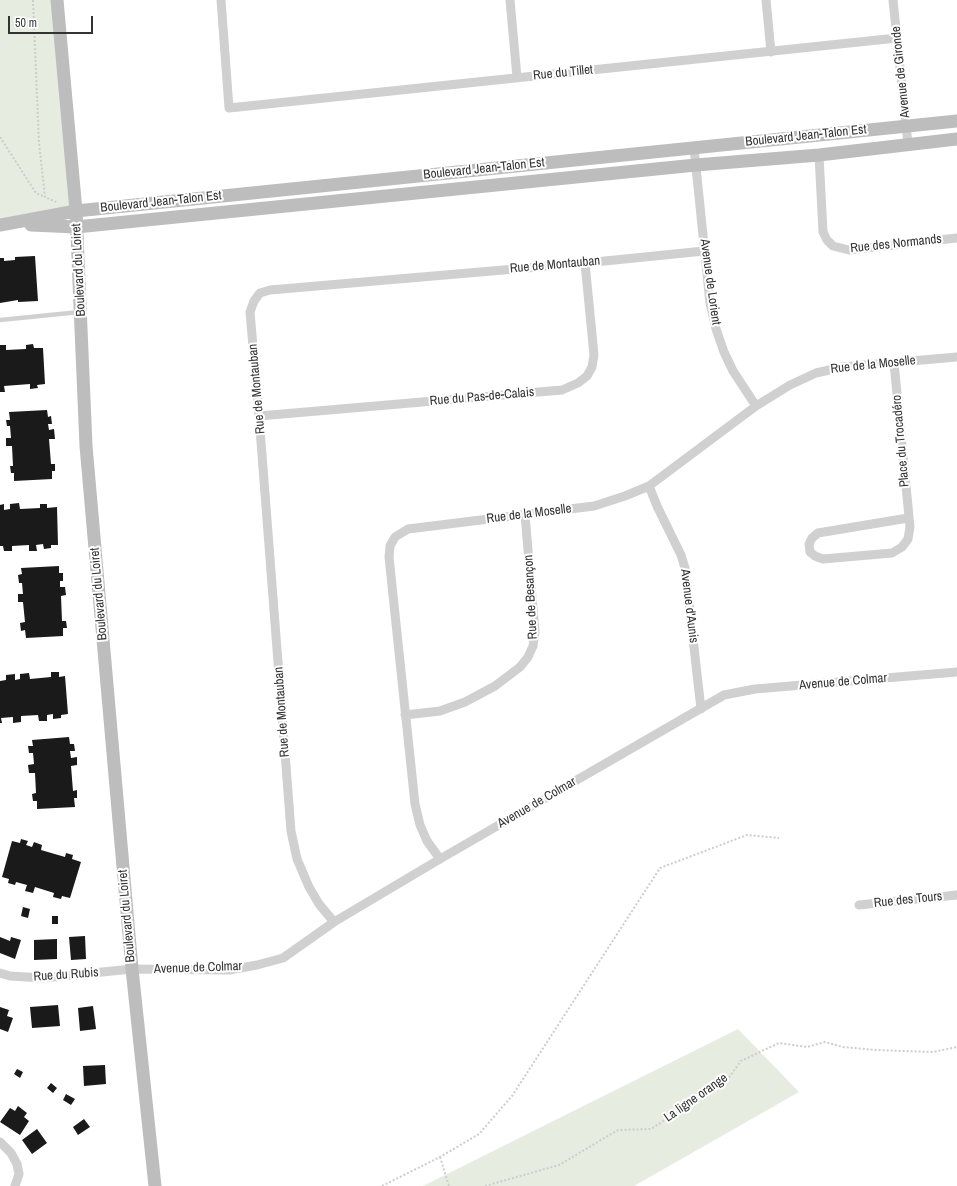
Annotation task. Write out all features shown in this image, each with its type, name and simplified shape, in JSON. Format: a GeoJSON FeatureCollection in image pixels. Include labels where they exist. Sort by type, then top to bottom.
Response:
{"type":"FeatureCollection","features":[{"type":"Feature","properties":{"kind":"street","name":"Boulevard du Loiret"},"geometry":{"type":"LineString","coordinates":[[57,0],[76,211],[86,446],[132,969],[155,1186]]}},
{"type":"Feature","properties":{"kind":"street","name":"Rue du Tillet"},"geometry":{"type":"LineString","coordinates":[[221,0],[229,108],[897,38]]}},
{"type":"Feature","properties":{"kind":"street"},"geometry":{"type":"LineString","coordinates":[[510,0],[517,77]]}},
{"type":"Feature","properties":{"kind":"street"},"geometry":{"type":"LineString","coordinates":[[766,0],[771,52]]}},
{"type":"Feature","properties":{"kind":"street","name":"Avenue de Gironde"},"geometry":{"type":"LineString","coordinates":[[893,0],[908,144]]}},
{"type":"Feature","properties":{"kind":"street","name":"Boulevard Jean-Talon Est"},"geometry":{"type":"LineString","coordinates":[[6,225],[76,211],[957,121]]}},
{"type":"Feature","properties":{"kind":"street","name":"Boulevard Jean-Talon Est"},"geometry":{"type":"LineString","coordinates":[[6,225],[76,227],[696,165],[819,155],[957,139]]}},
{"type":"Feature","properties":{"kind":"street","name":"Avenue de Lorient"},"geometry":{"type":"LineString","coordinates":[[694,148],[710,303],[720,340],[733,371],[756,406]]}},
{"type":"Feature","properties":{"kind":"street","name":"Rue des Normands"},"geometry":{"type":"LineString","coordinates":[[819,155],[823,232],[827,240],[833,246],[849,250],[957,238]]}},
{"type":"Feature","properties":{"kind":"street","name":"Rue de Montauban"},"geometry":{"type":"LineString","coordinates":[[334,922],[319,904],[309,887],[297,859],[290,831],[250,312],[254,301],[260,293],[270,290],[585,263],[704,250]]}},
{"type":"Feature","properties":{"kind":"street","name":"Rue du Pas-de-Calais"},"geometry":{"type":"LineString","coordinates":[[259,416],[562,390],[578,383],[587,376],[592,367],[594,354],[585,263]]}},
{"type":"Feature","properties":{"kind":"street","name":"Rue de la Moselle"},"geometry":{"type":"LineString","coordinates":[[440,859],[427,841],[420,825],[415,804],[389,557],[390,546],[395,537],[408,529],[594,506],[649,486],[756,406],[790,385],[816,373],[842,367],[957,357]]}},
{"type":"Feature","properties":{"kind":"street","name":"Place du Trocadéro"},"geometry":{"type":"LineString","coordinates":[[894,363],[910,528],[908,539],[902,547],[892,553],[823,559],[810,552],[809,544],[812,538],[818,533],[908,518]]}},
{"type":"Feature","properties":{"kind":"street","name":"Avenue d'Aunis"},"geometry":{"type":"LineString","coordinates":[[649,486],[656,506],[681,555],[685,568],[701,709]]}},
{"type":"Feature","properties":{"kind":"street","name":"Rue de Besançon"},"geometry":{"type":"LineString","coordinates":[[405,715],[440,711],[465,702],[496,686],[520,667],[528,657],[533,646],[535,632],[526,515]]}},
{"type":"Feature","properties":{"kind":"street","name":"Avenue de Colmar"},"geometry":{"type":"LineString","coordinates":[[132,969],[229,970],[283,958],[334,922],[724,695],[755,689],[957,672]]}},
{"type":"Feature","properties":{"kind":"street","name":"Rue des Tours"},"geometry":{"type":"LineString","coordinates":[[859,905],[957,895]]}},
{"type":"Feature","properties":{"kind":"street","name":"Rue du Rubis"},"geometry":{"type":"LineString","coordinates":[[0,973],[10,976],[43,978],[132,969]]}},
{"type":"Feature","properties":{"kind":"street"},"geometry":{"type":"LineString","coordinates":[[0,1142],[11,1153],[17,1164],[19,1174],[15,1186]]}},
{"type":"Feature","properties":{"kind":"lane"},"geometry":{"type":"LineString","coordinates":[[0,320],[80,312]]}},
{"type":"Feature","properties":{"kind":"path"},"geometry":{"type":"LineString","coordinates":[[33,0],[39,143],[45,197]]}},
{"type":"Feature","properties":{"kind":"path"},"geometry":{"type":"LineString","coordinates":[[0,137],[36,193],[58,203]]}},
{"type":"Feature","properties":{"kind":"path"},"geometry":{"type":"LineString","coordinates":[[382,1186],[440,1157],[479,1134],[512,1096],[660,868],[747,835],[779,838]]}},
{"type":"Feature","properties":{"kind":"path","name":"La ligne orange"},"geometry":{"type":"LineString","coordinates":[[485,1186],[559,1165],[618,1130],[651,1129],[727,1080],[741,1062],[779,1043],[807,1047],[825,1042],[843,1047],[875,1050],[934,1052],[957,1047]]}},
{"type":"Feature","properties":{"kind":"path"},"geometry":{"type":"LineString","coordinates":[[440,1157],[450,1186]]}},
{"type":"Feature","properties":{"kind":"shaded area"},"geometry":{"type":"Polygon","coordinates":[[[0,0],[57,0],[76,211],[0,225],[0,0]]]}},
{"type":"Feature","properties":{"kind":"shaded area"},"geometry":{"type":"Polygon","coordinates":[[[738,1029],[799,1092],[634,1186],[423,1186],[738,1029]]]}},
{"type":"Feature","properties":{"kind":"building"},"geometry":{"type":"Polygon","coordinates":[[[35,256],[38,301],[18,302],[18,300],[0,303],[0,258],[4,258],[4,261],[15,260],[15,257],[35,256]]]}},
{"type":"Feature","properties":{"kind":"building"},"geometry":{"type":"Polygon","coordinates":[[[33,344],[34,348],[43,348],[45,384],[37,385],[38,388],[30,389],[30,384],[4,386],[5,392],[0,392],[0,345],[6,345],[6,350],[26,349],[26,345],[33,344]]]}},
{"type":"Feature","properties":{"kind":"building"},"geometry":{"type":"Polygon","coordinates":[[[47,410],[48,417],[51,416],[52,424],[48,424],[49,430],[54,429],[55,439],[49,439],[51,464],[55,464],[55,471],[52,471],[52,479],[14,481],[14,473],[11,473],[10,466],[13,466],[12,446],[6,446],[6,438],[11,438],[10,426],[7,426],[6,420],[10,420],[9,412],[47,410]]]}},
{"type":"Feature","properties":{"kind":"building"},"geometry":{"type":"Polygon","coordinates":[[[19,503],[20,509],[40,508],[40,504],[47,504],[47,508],[57,507],[58,545],[51,545],[51,548],[44,549],[43,544],[36,545],[37,551],[29,551],[29,545],[12,546],[12,551],[4,551],[3,546],[0,546],[0,505],[4,504],[4,510],[10,509],[10,504],[19,503]]]}},
{"type":"Feature","properties":{"kind":"building"},"geometry":{"type":"Polygon","coordinates":[[[59,566],[59,573],[63,573],[63,581],[60,581],[60,587],[65,587],[66,595],[61,596],[62,621],[66,621],[67,628],[63,628],[63,636],[26,638],[25,630],[21,631],[20,623],[25,622],[23,602],[18,602],[18,594],[23,594],[22,583],[19,583],[18,575],[22,574],[21,568],[59,566]]]}},
{"type":"Feature","properties":{"kind":"building"},"geometry":{"type":"Polygon","coordinates":[[[51,672],[59,672],[59,677],[65,676],[68,714],[61,715],[61,718],[53,719],[53,714],[47,715],[47,721],[39,721],[38,715],[21,716],[21,722],[13,723],[13,717],[1,718],[2,723],[0,723],[0,681],[6,680],[6,675],[15,674],[15,680],[20,679],[20,674],[29,673],[30,679],[51,677],[51,672]]]}},
{"type":"Feature","properties":{"kind":"building"},"geometry":{"type":"Polygon","coordinates":[[[69,737],[70,744],[74,744],[75,751],[70,751],[71,758],[77,757],[77,765],[71,766],[73,791],[77,790],[77,798],[74,798],[75,807],[37,809],[37,801],[33,801],[32,794],[36,793],[35,773],[29,773],[28,765],[34,764],[33,753],[29,753],[28,746],[33,746],[32,740],[69,737]]]}},
{"type":"Feature","properties":{"kind":"building"},"geometry":{"type":"Polygon","coordinates":[[[21,839],[28,841],[26,845],[32,847],[34,842],[42,845],[41,850],[65,857],[66,853],[73,855],[72,859],[81,862],[70,898],[62,896],[61,899],[53,897],[54,893],[35,887],[33,893],[25,891],[27,885],[16,882],[15,885],[8,883],[9,879],[2,877],[12,841],[20,843],[21,839]]]}},
{"type":"Feature","properties":{"kind":"building"},"geometry":{"type":"Polygon","coordinates":[[[23,907],[30,909],[28,918],[21,916],[23,907]]]}},
{"type":"Feature","properties":{"kind":"building"},"geometry":{"type":"Polygon","coordinates":[[[52,916],[58,916],[58,924],[52,924],[52,916]]]}},
{"type":"Feature","properties":{"kind":"building"},"geometry":{"type":"Polygon","coordinates":[[[85,936],[86,959],[71,960],[69,937],[85,936]]]}},
{"type":"Feature","properties":{"kind":"building"},"geometry":{"type":"Polygon","coordinates":[[[0,937],[10,941],[11,937],[21,940],[15,959],[0,953],[0,937]]]}},
{"type":"Feature","properties":{"kind":"building"},"geometry":{"type":"Polygon","coordinates":[[[57,939],[57,959],[34,960],[34,940],[57,939]]]}},
{"type":"Feature","properties":{"kind":"building"},"geometry":{"type":"Polygon","coordinates":[[[58,1005],[60,1026],[32,1028],[30,1007],[58,1005]]]}},
{"type":"Feature","properties":{"kind":"building"},"geometry":{"type":"Polygon","coordinates":[[[93,1006],[96,1029],[80,1031],[78,1008],[93,1006]]]}},
{"type":"Feature","properties":{"kind":"building"},"geometry":{"type":"Polygon","coordinates":[[[0,1007],[9,1010],[7,1016],[13,1018],[8,1032],[0,1029],[0,1007]]]}},
{"type":"Feature","properties":{"kind":"building"},"geometry":{"type":"Polygon","coordinates":[[[105,1065],[106,1084],[84,1086],[83,1066],[105,1065]]]}},
{"type":"Feature","properties":{"kind":"building"},"geometry":{"type":"Polygon","coordinates":[[[17,1069],[23,1072],[20,1078],[14,1074],[17,1069]]]}},
{"type":"Feature","properties":{"kind":"building"},"geometry":{"type":"Polygon","coordinates":[[[51,1083],[57,1088],[53,1093],[47,1088],[51,1083]]]}},
{"type":"Feature","properties":{"kind":"building"},"geometry":{"type":"Polygon","coordinates":[[[66,1094],[75,1099],[71,1105],[63,1100],[66,1094]]]}},
{"type":"Feature","properties":{"kind":"building"},"geometry":{"type":"Polygon","coordinates":[[[18,1106],[27,1113],[24,1117],[29,1121],[20,1135],[0,1122],[10,1108],[15,1111],[18,1106]]]}},
{"type":"Feature","properties":{"kind":"building"},"geometry":{"type":"Polygon","coordinates":[[[84,1119],[90,1127],[78,1135],[73,1127],[84,1119]]]}},
{"type":"Feature","properties":{"kind":"building"},"geometry":{"type":"Polygon","coordinates":[[[37,1129],[47,1143],[32,1154],[22,1140],[37,1129]]]}}]}
